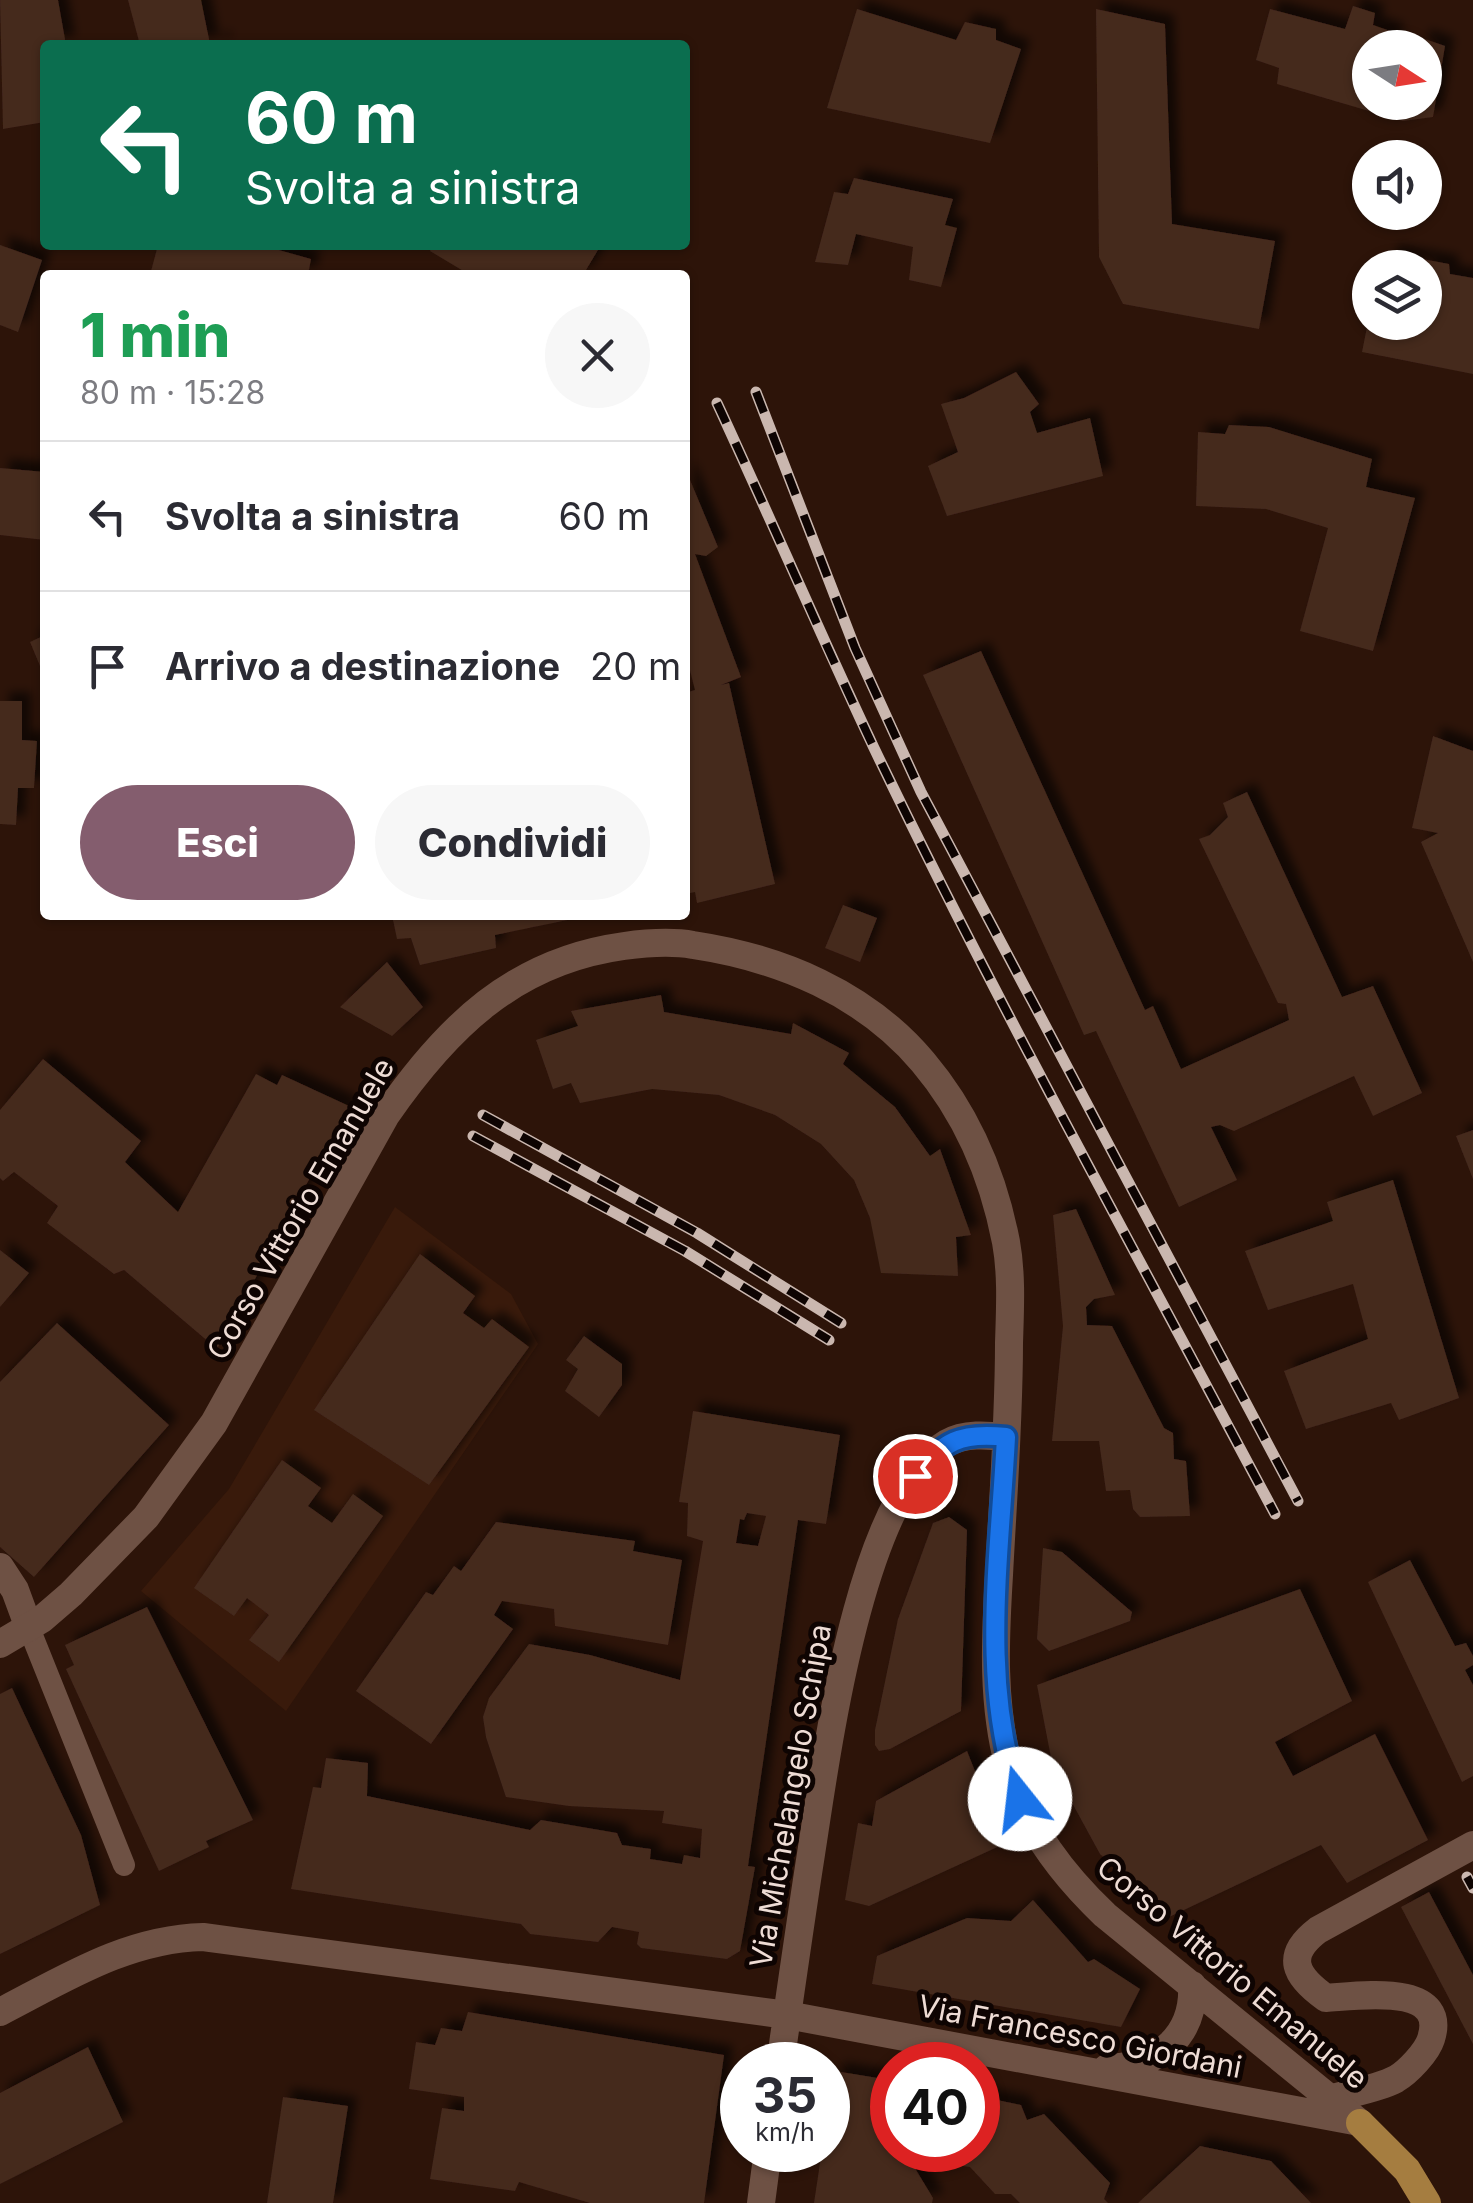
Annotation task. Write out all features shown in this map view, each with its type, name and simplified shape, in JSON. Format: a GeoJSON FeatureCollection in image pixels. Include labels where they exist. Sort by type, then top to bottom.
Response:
{"type":"FeatureCollection","features":[{"type":"Feature","properties":{"kind":"main road","name":"Corso Vittorio Emanuele"},"geometry":{"type":"LineString","coordinates":[[1360,2122],[1407,2170],[1427,2203]]}},
{"type":"Feature","properties":{"kind":"street","name":"Corso Vittorio Emanuele"},"geometry":{"type":"LineString","coordinates":[[0,1644],[29,1628],[72,1594],[146,1517],[214,1422],[386,1115],[418,1070],[455,1032],[521,978],[558,960],[589,951],[641,944],[687,944],[764,959],[848,998],[884,1022],[910,1046],[935,1076],[985,1164],[1006,1244],[1010,1307],[995,1673],[1009,1768],[1034,1827],[1072,1882],[1104,1916],[1360,2122]]}},
{"type":"Feature","properties":{"kind":"street","name":"Via Michelangelo Schipa"},"geometry":{"type":"LineString","coordinates":[[783,2042],[834,1706],[867,1579],[898,1504],[931,1456],[948,1442],[968,1436],[1006,1437]]}},
{"type":"Feature","properties":{"kind":"street"},"geometry":{"type":"LineString","coordinates":[[0,1567],[15,1590],[29,1628]]}},
{"type":"Feature","properties":{"kind":"street"},"geometry":{"type":"LineString","coordinates":[[1330,2099],[1398,2078],[1429,2046],[1436,2022],[1431,2010],[1418,2000],[1376,1994],[1326,1998],[1305,1984],[1296,1964],[1300,1944],[1318,1930],[1473,1846]]}},
{"type":"Feature","properties":{"kind":"street","name":"Via Francesco Giordani"},"geometry":{"type":"LineString","coordinates":[[0,2012],[120,1952],[174,1937],[203,1936],[787,2014],[1060,2064],[1099,2076],[1360,2122]]}},
{"type":"Feature","properties":{"kind":"street"},"geometry":{"type":"LineString","coordinates":[[1060,2064],[1121,2068],[1158,2055],[1189,2021],[1192,1986]]}},
{"type":"Feature","properties":{"kind":"street"},"geometry":{"type":"LineString","coordinates":[[761,2203],[765,2172]]}},
{"type":"Feature","properties":{"kind":"lane"},"geometry":{"type":"LineString","coordinates":[[29,1628],[124,1865]]}},
{"type":"Feature","properties":{"kind":"shaded area"},"geometry":{"type":"Polygon","coordinates":[[[395,1207],[511,1294],[538,1344],[286,1711],[141,1591],[229,1489],[395,1207]]]}},
{"type":"Feature","properties":{"kind":"building"},"geometry":{"type":"Polygon","coordinates":[[[0,0],[58,0],[65,40],[40,40],[40,123],[3,129],[0,0]]]}},
{"type":"Feature","properties":{"kind":"building"},"geometry":{"type":"Polygon","coordinates":[[[128,0],[201,0],[209,40],[139,40],[128,0]]]}},
{"type":"Feature","properties":{"kind":"building"},"geometry":{"type":"Polygon","coordinates":[[[1353,6],[1375,13],[1373,25],[1387,30],[1352,30],[1352,106],[1277,84],[1279,68],[1256,60],[1270,9],[1345,29],[1353,6]]]}},
{"type":"Feature","properties":{"kind":"building"},"geometry":{"type":"Polygon","coordinates":[[[857,9],[956,40],[965,22],[996,29],[996,40],[1021,49],[990,143],[827,108],[857,9]]]}},
{"type":"Feature","properties":{"kind":"building"},"geometry":{"type":"Polygon","coordinates":[[[1096,9],[1165,24],[1172,224],[1275,241],[1259,329],[1123,304],[1099,257],[1096,9]]]}},
{"type":"Feature","properties":{"kind":"building"},"geometry":{"type":"Polygon","coordinates":[[[854,178],[953,199],[945,225],[957,228],[941,287],[909,280],[913,247],[856,234],[848,265],[815,262],[834,192],[848,194],[854,178]]]}},
{"type":"Feature","properties":{"kind":"building"},"geometry":{"type":"Polygon","coordinates":[[[0,245],[42,260],[18,332],[0,325],[0,245]]]}},
{"type":"Feature","properties":{"kind":"building"},"geometry":{"type":"Polygon","coordinates":[[[157,250],[279,250],[311,259],[309,270],[151,270],[157,250]]]}},
{"type":"Feature","properties":{"kind":"building"},"geometry":{"type":"Polygon","coordinates":[[[598,250],[586,270],[462,270],[430,251],[598,250]]]}},
{"type":"Feature","properties":{"kind":"building"},"geometry":{"type":"Polygon","coordinates":[[[1442,263],[1449,264],[1450,274],[1473,278],[1473,374],[1362,352],[1364,340],[1442,340],[1442,263]]]}},
{"type":"Feature","properties":{"kind":"building"},"geometry":{"type":"Polygon","coordinates":[[[1016,372],[1039,404],[1030,412],[1037,433],[1090,418],[1103,476],[947,516],[928,466],[958,452],[941,404],[964,398],[1016,372]]]}},
{"type":"Feature","properties":{"kind":"building"},"geometry":{"type":"Polygon","coordinates":[[[1229,425],[1269,427],[1372,459],[1366,487],[1415,498],[1373,651],[1300,631],[1328,528],[1266,509],[1196,506],[1198,432],[1225,434],[1229,425]]]}},
{"type":"Feature","properties":{"kind":"building"},"geometry":{"type":"Polygon","coordinates":[[[0,468],[40,472],[40,539],[0,535],[0,468]]]}},
{"type":"Feature","properties":{"kind":"building"},"geometry":{"type":"Polygon","coordinates":[[[690,480],[718,547],[706,556],[695,554],[741,677],[721,685],[729,683],[775,884],[697,903],[695,892],[690,893],[690,692],[695,690],[690,670],[690,480]]]}},
{"type":"Feature","properties":{"kind":"building"},"geometry":{"type":"Polygon","coordinates":[[[40,637],[40,666],[30,642],[40,637]]]}},
{"type":"Feature","properties":{"kind":"building"},"geometry":{"type":"Polygon","coordinates":[[[981,651],[1145,1010],[1153,1006],[1181,1069],[1289,1020],[1286,1004],[1278,1003],[1199,839],[1210,835],[1228,817],[1223,803],[1247,792],[1342,997],[1373,986],[1422,1093],[1373,1116],[1354,1076],[1234,1131],[1220,1125],[1211,1127],[1237,1180],[1179,1207],[1096,1031],[1084,1035],[923,675],[981,651]]]}},
{"type":"Feature","properties":{"kind":"building"},"geometry":{"type":"Polygon","coordinates":[[[0,701],[22,701],[22,740],[37,741],[34,788],[18,788],[16,825],[0,824],[0,701]]]}},
{"type":"Feature","properties":{"kind":"building"},"geometry":{"type":"Polygon","coordinates":[[[1433,736],[1473,751],[1473,962],[1421,842],[1438,833],[1412,828],[1433,736]]]}},
{"type":"Feature","properties":{"kind":"building"},"geometry":{"type":"Polygon","coordinates":[[[843,905],[877,918],[860,962],[825,948],[843,905]]]}},
{"type":"Feature","properties":{"kind":"building"},"geometry":{"type":"Polygon","coordinates":[[[393,920],[568,920],[495,935],[496,948],[420,965],[411,938],[397,939],[393,920]]]}},
{"type":"Feature","properties":{"kind":"building"},"geometry":{"type":"Polygon","coordinates":[[[387,962],[423,1007],[392,1036],[340,1007],[387,962]]]}},
{"type":"Feature","properties":{"kind":"building"},"geometry":{"type":"Polygon","coordinates":[[[661,995],[664,1012],[791,1034],[793,1023],[849,1053],[843,1064],[895,1107],[930,1156],[940,1149],[971,1235],[956,1237],[958,1276],[881,1273],[870,1218],[854,1180],[821,1144],[775,1115],[719,1095],[652,1089],[580,1103],[571,1083],[553,1089],[536,1040],[578,1026],[571,1011],[661,995]]]}},
{"type":"Feature","properties":{"kind":"building"},"geometry":{"type":"Polygon","coordinates":[[[43,1059],[141,1141],[125,1162],[178,1212],[256,1074],[277,1085],[282,1075],[349,1106],[217,1349],[124,1270],[114,1274],[47,1223],[58,1206],[14,1172],[3,1181],[0,1178],[0,1110],[43,1059]]]}},
{"type":"Feature","properties":{"kind":"building"},"geometry":{"type":"Polygon","coordinates":[[[1473,1130],[1473,1179],[1456,1136],[1473,1130]]]}},
{"type":"Feature","properties":{"kind":"building"},"geometry":{"type":"Polygon","coordinates":[[[1393,1180],[1459,1398],[1399,1420],[1391,1403],[1306,1429],[1284,1371],[1368,1339],[1353,1284],[1268,1310],[1245,1251],[1333,1221],[1327,1202],[1393,1180]]]}},
{"type":"Feature","properties":{"kind":"building"},"geometry":{"type":"Polygon","coordinates":[[[1076,1209],[1115,1295],[1094,1299],[1086,1307],[1087,1325],[1112,1326],[1164,1428],[1173,1433],[1174,1459],[1186,1461],[1190,1516],[1140,1517],[1133,1509],[1130,1490],[1106,1491],[1099,1441],[1052,1441],[1063,1326],[1053,1215],[1076,1209]]]}},
{"type":"Feature","properties":{"kind":"building"},"geometry":{"type":"Polygon","coordinates":[[[0,1250],[29,1273],[0,1307],[0,1250]]]}},
{"type":"Feature","properties":{"kind":"building"},"geometry":{"type":"Polygon","coordinates":[[[420,1254],[475,1296],[463,1313],[484,1328],[492,1319],[529,1347],[429,1485],[314,1410],[420,1254]]]}},
{"type":"Feature","properties":{"kind":"building"},"geometry":{"type":"Polygon","coordinates":[[[57,1323],[169,1425],[34,1577],[0,1547],[0,1382],[57,1323]]]}},
{"type":"Feature","properties":{"kind":"building"},"geometry":{"type":"Polygon","coordinates":[[[584,1336],[622,1364],[622,1385],[599,1417],[565,1391],[578,1369],[566,1360],[584,1336]]]}},
{"type":"Feature","properties":{"kind":"building"},"geometry":{"type":"Polygon","coordinates":[[[693,1411],[840,1435],[826,1524],[798,1520],[748,1866],[755,1867],[740,1951],[727,1959],[641,1948],[637,1944],[639,1932],[612,1927],[598,1942],[530,1934],[521,1924],[291,1889],[313,1787],[321,1788],[326,1758],[368,1763],[367,1796],[530,1830],[541,1820],[617,1833],[622,1845],[651,1849],[650,1859],[682,1864],[684,1855],[700,1858],[702,1829],[662,1823],[664,1811],[569,1806],[506,1797],[483,1717],[489,1698],[529,1644],[590,1655],[680,1680],[703,1541],[687,1536],[688,1503],[679,1502],[693,1411]],[[747,1513],[744,1520],[740,1519],[736,1543],[758,1546],[766,1516],[747,1513]]]}},
{"type":"Feature","properties":{"kind":"building"},"geometry":{"type":"Polygon","coordinates":[[[282,1460],[321,1488],[308,1506],[332,1523],[353,1494],[383,1516],[279,1662],[249,1640],[269,1615],[247,1598],[234,1616],[194,1588],[282,1460]]]}},
{"type":"Feature","properties":{"kind":"building"},"geometry":{"type":"Polygon","coordinates":[[[949,1517],[967,1530],[961,1711],[890,1749],[879,1751],[875,1730],[898,1619],[933,1523],[949,1517]]]}},
{"type":"Feature","properties":{"kind":"building"},"geometry":{"type":"Polygon","coordinates":[[[496,1522],[635,1541],[633,1551],[682,1560],[668,1645],[555,1626],[554,1609],[502,1601],[494,1615],[513,1629],[431,1744],[356,1691],[426,1592],[433,1595],[454,1566],[461,1571],[496,1522]]]}},
{"type":"Feature","properties":{"kind":"building"},"geometry":{"type":"Polygon","coordinates":[[[1043,1548],[1062,1552],[1132,1612],[1130,1621],[1049,1651],[1037,1639],[1043,1548]]]}},
{"type":"Feature","properties":{"kind":"building"},"geometry":{"type":"Polygon","coordinates":[[[1410,1560],[1455,1646],[1466,1643],[1473,1656],[1473,1665],[1465,1670],[1473,1685],[1473,1776],[1462,1782],[1368,1582],[1410,1560]]]}},
{"type":"Feature","properties":{"kind":"building"},"geometry":{"type":"Polygon","coordinates":[[[1300,1589],[1352,1701],[1275,1742],[1293,1776],[1375,1734],[1428,1840],[1347,1883],[1321,1845],[1167,1918],[1100,1854],[1053,1768],[1037,1685],[1300,1589]]]}},
{"type":"Feature","properties":{"kind":"building"},"geometry":{"type":"Polygon","coordinates":[[[147,1607],[253,1820],[206,1841],[209,1847],[159,1871],[66,1669],[74,1665],[65,1645],[147,1607]]]}},
{"type":"Feature","properties":{"kind":"building"},"geometry":{"type":"Polygon","coordinates":[[[12,1688],[81,1835],[100,1905],[0,1954],[0,1694],[12,1688]]]}},
{"type":"Feature","properties":{"kind":"building"},"geometry":{"type":"Polygon","coordinates":[[[967,1751],[1004,1844],[869,1906],[845,1900],[858,1823],[872,1826],[876,1801],[967,1751]]]}},
{"type":"Feature","properties":{"kind":"building"},"geometry":{"type":"Polygon","coordinates":[[[1429,1892],[1473,1975],[1473,2044],[1401,1907],[1429,1892]]]}},
{"type":"Feature","properties":{"kind":"building"},"geometry":{"type":"Polygon","coordinates":[[[1033,1900],[1088,1962],[1094,1959],[1140,1989],[1121,2027],[872,1984],[877,1956],[967,1918],[1011,1921],[1033,1900]]]}},
{"type":"Feature","properties":{"kind":"building"},"geometry":{"type":"Polygon","coordinates":[[[468,2012],[720,2054],[720,2085],[704,2203],[590,2203],[519,2182],[515,2191],[430,2179],[442,2108],[464,2111],[464,2097],[409,2089],[416,2042],[435,2045],[441,2028],[462,2031],[468,2012]]]}},
{"type":"Feature","properties":{"kind":"building"},"geometry":{"type":"Polygon","coordinates":[[[88,2047],[123,2122],[0,2184],[0,2093],[88,2047]]]}},
{"type":"Feature","properties":{"kind":"building"},"geometry":{"type":"Polygon","coordinates":[[[850,2073],[870,2077],[870,2172],[917,2172],[933,2198],[932,2203],[814,2203],[819,2172],[850,2172],[850,2073]]]}},
{"type":"Feature","properties":{"kind":"building"},"geometry":{"type":"Polygon","coordinates":[[[283,2097],[348,2106],[333,2203],[267,2203],[283,2097]]]}},
{"type":"Feature","properties":{"kind":"building"},"geometry":{"type":"Polygon","coordinates":[[[1000,2101],[1021,2105],[1027,2120],[1044,2114],[1110,2183],[1104,2199],[1108,2203],[1020,2203],[1011,2194],[995,2194],[975,2172],[1000,2172],[1000,2101]]]}},
{"type":"Feature","properties":{"kind":"building"},"geometry":{"type":"Polygon","coordinates":[[[1200,2146],[1271,2161],[1311,2203],[1138,2203],[1200,2146]]]}},
{"type":"Feature","properties":{"kind":"railway"},"geometry":{"type":"LineString","coordinates":[[756,392],[855,648],[921,792],[1298,1501]]}},
{"type":"Feature","properties":{"kind":"railway"},"geometry":{"type":"LineString","coordinates":[[717,403],[922,845],[1275,1514]]}},
{"type":"Feature","properties":{"kind":"railway"},"geometry":{"type":"LineString","coordinates":[[483,1115],[697,1233],[841,1323]]}},
{"type":"Feature","properties":{"kind":"railway"},"geometry":{"type":"LineString","coordinates":[[473,1136],[685,1251],[829,1340]]}},
{"type":"Feature","properties":{"kind":"railway"},"geometry":{"type":"LineString","coordinates":[[1467,1877],[1473,1888]]}},
{"type":"Feature","properties":{"kind":"route"},"geometry":{"type":"LineString","coordinates":[[915,1476],[948,1442],[968,1436],[1006,1437],[995,1673],[1009,1768],[1020,1799]]}}]}
